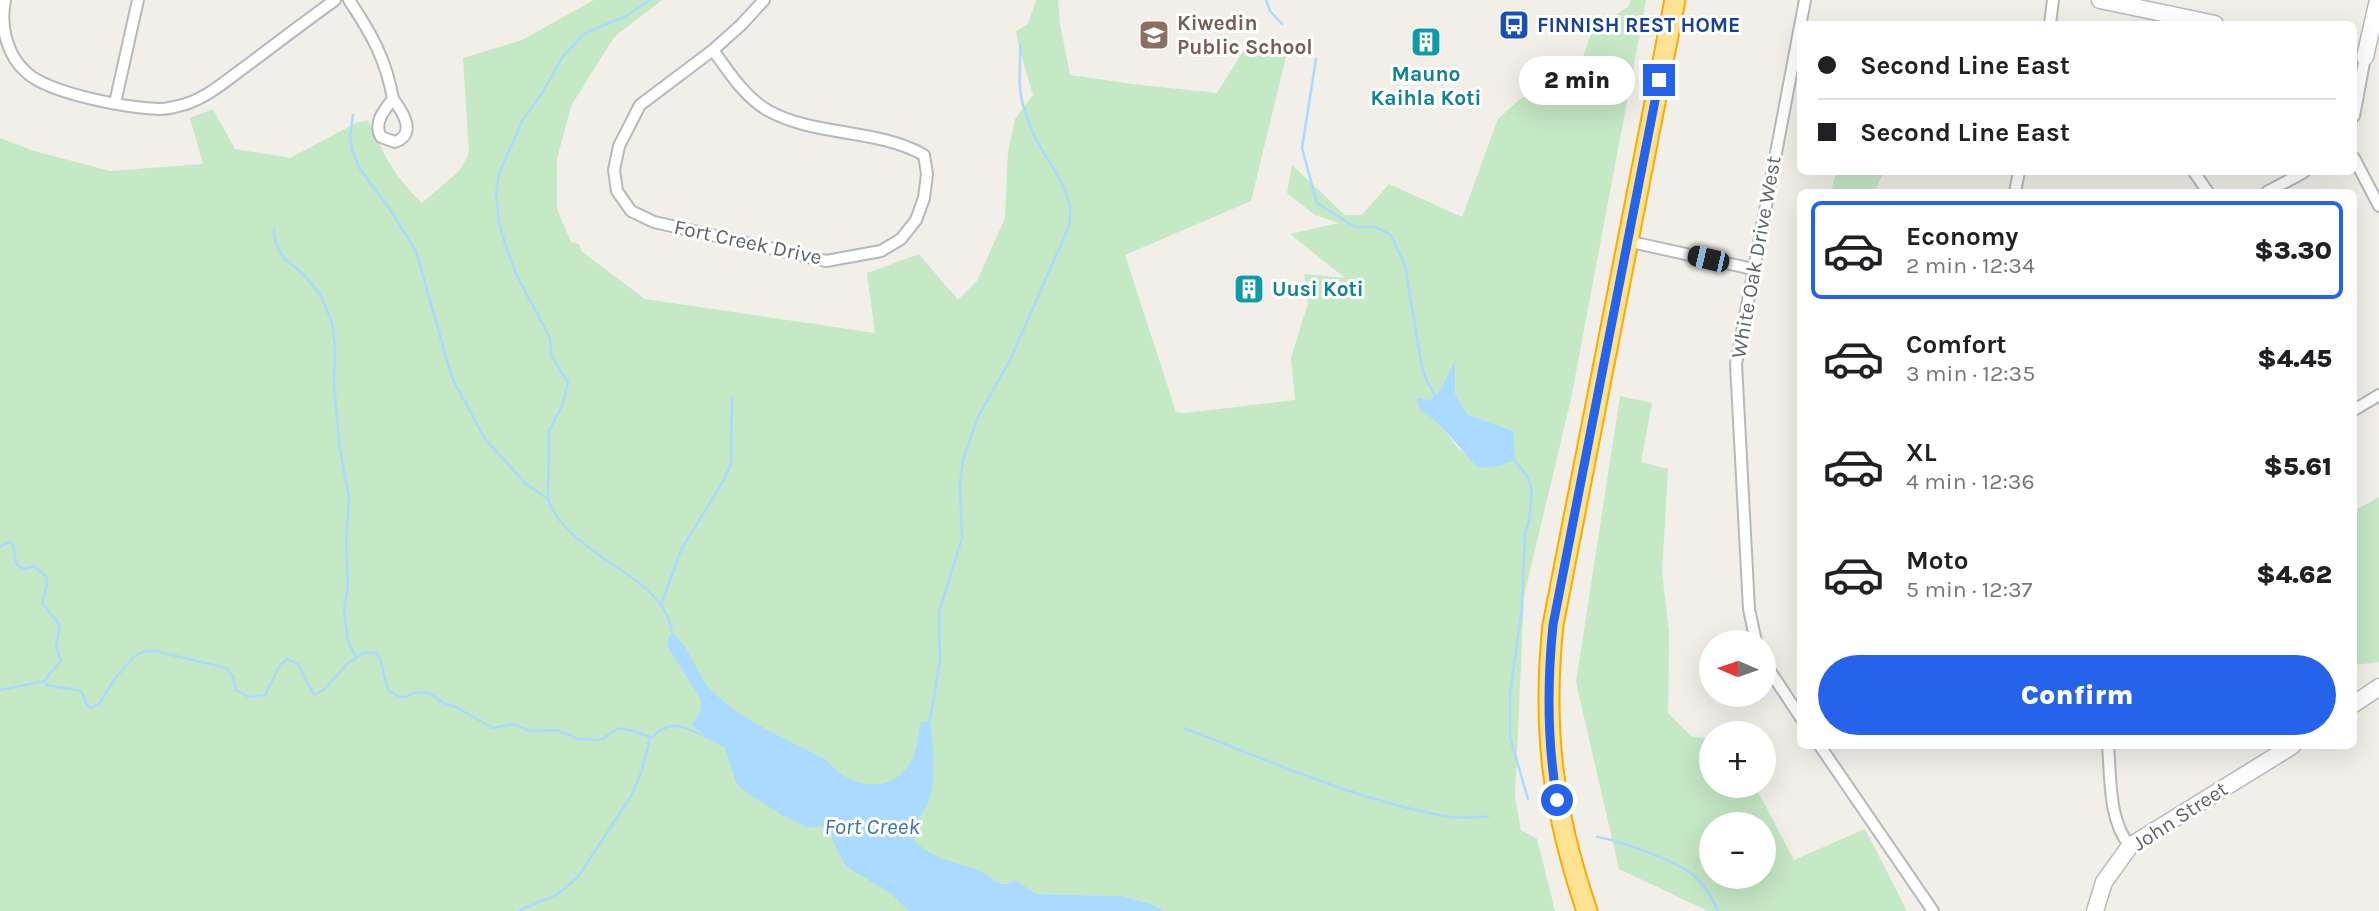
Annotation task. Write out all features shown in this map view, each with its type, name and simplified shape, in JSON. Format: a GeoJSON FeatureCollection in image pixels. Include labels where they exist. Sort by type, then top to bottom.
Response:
{"type":"FeatureCollection","features":[{"type":"Feature","properties":{"kind":"highway"},"geometry":{"type":"LineString","coordinates":[[1587,911],[1575,877],[1557,800],[1548,720],[1547,677],[1553,625],[1675,0]]}},
{"type":"Feature","properties":{"kind":"street"},"geometry":{"type":"LineString","coordinates":[[5,0],[2,16],[5,38],[14,58],[26,72],[42,83],[82,96],[162,109],[198,99],[210,92],[335,0]]}},
{"type":"Feature","properties":{"kind":"street"},"geometry":{"type":"LineString","coordinates":[[115,103],[138,0]]}},
{"type":"Feature","properties":{"kind":"street"},"geometry":{"type":"LineString","coordinates":[[349,0],[373,37],[383,59],[393,99]]}},
{"type":"Feature","properties":{"kind":"street","name":"Fort Creek Drive"},"geometry":{"type":"LineString","coordinates":[[713,50],[746,93],[766,109],[794,121],[905,144],[924,155],[927,174],[924,198],[916,220],[901,239],[881,251],[826,261],[654,222],[631,211],[617,191],[614,170],[619,146],[640,105],[713,50],[764,0]]}},
{"type":"Feature","properties":{"kind":"street","name":"White Oak Drive West"},"geometry":{"type":"LineString","coordinates":[[1801,21],[1805,0]]}},
{"type":"Feature","properties":{"kind":"street"},"geometry":{"type":"LineString","coordinates":[[2050,21],[2053,0]]}},
{"type":"Feature","properties":{"kind":"street"},"geometry":{"type":"LineString","coordinates":[[2100,0],[2201,21]]}},
{"type":"Feature","properties":{"kind":"street"},"geometry":{"type":"LineString","coordinates":[[2357,101],[2378,0]]}},
{"type":"Feature","properties":{"kind":"street","name":"White Oak Drive West"},"geometry":{"type":"LineString","coordinates":[[1753,630],[1749,609],[1736,364],[1797,41]]}},
{"type":"Feature","properties":{"kind":"street"},"geometry":{"type":"LineString","coordinates":[[2357,164],[2379,206]]}},
{"type":"Feature","properties":{"kind":"street"},"geometry":{"type":"LineString","coordinates":[[2273,189],[2298,175]]}},
{"type":"Feature","properties":{"kind":"street"},"geometry":{"type":"LineString","coordinates":[[1627,241],[1753,269]]}},
{"type":"Feature","properties":{"kind":"street"},"geometry":{"type":"LineString","coordinates":[[2357,408],[2379,394]]}},
{"type":"Feature","properties":{"kind":"street"},"geometry":{"type":"LineString","coordinates":[[1776,680],[1797,712]]}},
{"type":"Feature","properties":{"kind":"street"},"geometry":{"type":"LineString","coordinates":[[2357,702],[2379,687]]}},
{"type":"Feature","properties":{"kind":"street"},"geometry":{"type":"LineString","coordinates":[[1822,749],[1933,911]]}},
{"type":"Feature","properties":{"kind":"street"},"geometry":{"type":"LineString","coordinates":[[2108,749],[2113,804],[2120,834],[2130,846]]}},
{"type":"Feature","properties":{"kind":"street","name":"John Street"},"geometry":{"type":"LineString","coordinates":[[2095,911],[2104,882],[2130,846],[2287,749]]}},
{"type":"Feature","properties":{"kind":"green space"},"geometry":{"type":"Polygon","coordinates":[[[594,0],[662,0],[614,37],[571,106],[557,159],[557,209],[571,242],[579,244],[581,251],[645,299],[875,333],[867,273],[919,254],[958,300],[977,281],[1005,218],[1008,152],[1015,119],[1033,95],[1016,31],[1028,24],[1036,0],[1058,0],[1070,75],[1217,93],[1246,47],[1286,57],[1251,201],[1125,255],[1176,412],[1185,413],[1295,400],[1291,358],[1308,303],[1304,274],[1345,278],[1290,234],[1339,223],[1315,215],[1287,193],[1292,165],[1345,215],[1362,215],[1389,184],[1462,217],[1498,119],[1520,99],[1579,69],[1593,28],[1628,7],[1631,0],[1646,0],[1571,399],[1524,596],[1515,798],[1521,830],[1537,839],[1555,911],[1163,911],[1152,904],[1121,896],[1036,894],[1016,880],[1006,884],[999,882],[996,911],[0,911],[0,138],[34,151],[110,171],[203,164],[190,118],[213,109],[235,149],[290,158],[356,123],[368,120],[390,164],[422,203],[459,171],[469,154],[463,58],[522,40],[594,0]],[[1455,363],[1440,390],[1430,400],[1416,397],[1420,410],[1437,420],[1460,451],[1513,431],[1467,414],[1455,394],[1455,363]]]}},
{"type":"Feature","properties":{"kind":"green space"},"geometry":{"type":"Polygon","coordinates":[[[1835,175],[1882,175],[1876,189],[1832,189],[1835,175]]]}},
{"type":"Feature","properties":{"kind":"green space"},"geometry":{"type":"Polygon","coordinates":[[[1620,396],[1652,403],[1641,462],[1668,469],[1662,572],[1669,631],[1668,713],[1692,737],[1699,737],[1699,798],[1761,798],[1769,812],[1699,812],[1699,889],[1776,889],[1776,826],[1794,860],[1865,829],[1907,911],[1708,911],[1619,869],[1576,682],[1620,396]]]}},
{"type":"Feature","properties":{"kind":"green space"},"geometry":{"type":"Polygon","coordinates":[[[2379,497],[2379,662],[2357,665],[2357,509],[2379,497]]]}},
{"type":"Feature","properties":{"kind":"water"},"geometry":{"type":"Polygon","coordinates":[[[1455,361],[1455,394],[1467,414],[1513,431],[1515,460],[1499,466],[1479,468],[1437,422],[1420,410],[1416,397],[1430,400],[1440,390],[1455,361]]]}},
{"type":"Feature","properties":{"kind":"water","name":"Fort Creek"},"geometry":{"type":"Polygon","coordinates":[[[672,634],[684,646],[707,685],[726,703],[753,722],[826,760],[848,778],[861,783],[886,783],[897,777],[907,768],[914,755],[921,722],[930,721],[933,784],[928,802],[911,835],[924,849],[980,871],[1002,884],[1016,880],[1036,894],[1121,896],[1152,904],[1163,911],[909,911],[891,894],[846,866],[829,830],[823,826],[808,828],[782,815],[744,791],[736,782],[725,748],[696,729],[692,723],[700,713],[701,700],[668,647],[668,639],[672,634]]]}},
{"type":"Feature","properties":{"kind":"waterway"},"geometry":{"type":"LineString","coordinates":[[650,0],[626,16],[585,33],[563,56],[541,95],[523,119],[499,174],[496,193],[499,223],[516,274],[550,338],[551,355],[568,383],[562,406],[549,431],[548,499],[559,520],[576,537],[653,596],[666,613],[672,634]]}},
{"type":"Feature","properties":{"kind":"waterway"},"geometry":{"type":"LineString","coordinates":[[1266,0],[1270,11],[1282,24]]}},
{"type":"Feature","properties":{"kind":"waterway"},"geometry":{"type":"LineString","coordinates":[[930,721],[940,661],[939,612],[962,538],[960,483],[963,460],[978,417],[1011,358],[1069,226],[1066,192],[1035,137],[1023,105],[1020,44]]}},
{"type":"Feature","properties":{"kind":"waterway"},"geometry":{"type":"LineString","coordinates":[[1316,59],[1302,148],[1317,203],[1355,227],[1375,227],[1391,235],[1405,266],[1422,367],[1435,396]]}},
{"type":"Feature","properties":{"kind":"waterway"},"geometry":{"type":"LineString","coordinates":[[353,115],[350,136],[352,150],[360,169],[416,251],[452,378],[485,439],[526,484],[548,499]]}},
{"type":"Feature","properties":{"kind":"waterway"},"geometry":{"type":"LineString","coordinates":[[274,230],[276,244],[283,257],[303,274],[320,294],[332,322],[340,450],[349,497],[346,544],[348,586],[344,610],[348,641],[356,658]]}},
{"type":"Feature","properties":{"kind":"waterway"},"geometry":{"type":"LineString","coordinates":[[661,605],[681,550],[725,478],[731,463],[732,397]]}},
{"type":"Feature","properties":{"kind":"waterway"},"geometry":{"type":"LineString","coordinates":[[1513,458],[1528,478],[1532,491],[1525,533],[1522,607],[1510,694],[1510,737],[1528,799]]}},
{"type":"Feature","properties":{"kind":"waterway","name":"Fort Creek"},"geometry":{"type":"LineString","coordinates":[[0,547],[8,542],[13,544],[16,563],[22,569],[34,566],[46,576],[47,584],[42,603],[60,625],[56,647],[61,661],[45,681]]}},
{"type":"Feature","properties":{"kind":"waterway","name":"Fort Creek"},"geometry":{"type":"LineString","coordinates":[[0,690],[45,681],[47,685],[81,691],[91,708],[99,704],[116,677],[134,657],[143,652],[155,651],[226,668],[233,676],[236,690],[249,697],[265,695],[280,665],[288,659],[298,664],[314,695],[324,690],[347,664],[369,652],[376,653],[380,658],[388,690],[399,697],[417,692],[429,693],[493,728],[513,724],[530,731],[557,730],[578,739],[596,740],[603,739],[618,728],[650,737]]}},
{"type":"Feature","properties":{"kind":"waterway","name":"Fort Creek"},"geometry":{"type":"LineString","coordinates":[[650,737],[660,730],[674,726],[689,729],[713,740]]}},
{"type":"Feature","properties":{"kind":"waterway"},"geometry":{"type":"LineString","coordinates":[[1184,728],[1314,779],[1381,801],[1450,817],[1488,817]]}},
{"type":"Feature","properties":{"kind":"waterway"},"geometry":{"type":"LineString","coordinates":[[518,911],[558,894],[578,877],[631,796],[642,771],[650,737]]}},
{"type":"Feature","properties":{"kind":"waterway"},"geometry":{"type":"LineString","coordinates":[[1597,837],[1650,853],[1679,866],[1698,879],[1718,911]]}},
{"type":"Feature","properties":{"kind":"place","name":"FINNISH REST HOME"},"geometry":{"type":"Point","coordinates":[1514,25]}},
{"type":"Feature","properties":{"kind":"place","name":"Kiwedin Public School"},"geometry":{"type":"Point","coordinates":[1154,35]}},
{"type":"Feature","properties":{"kind":"place","name":"Mauno Kaihla Koti"},"geometry":{"type":"Point","coordinates":[1426,42]}},
{"type":"Feature","properties":{"kind":"place","name":"Uusi Koti"},"geometry":{"type":"Point","coordinates":[1249,289]}},
{"type":"Feature","properties":{"kind":"route"},"geometry":{"type":"LineString","coordinates":[[1557,800],[1548,720],[1547,677],[1553,625],[1659,80]]}}]}
